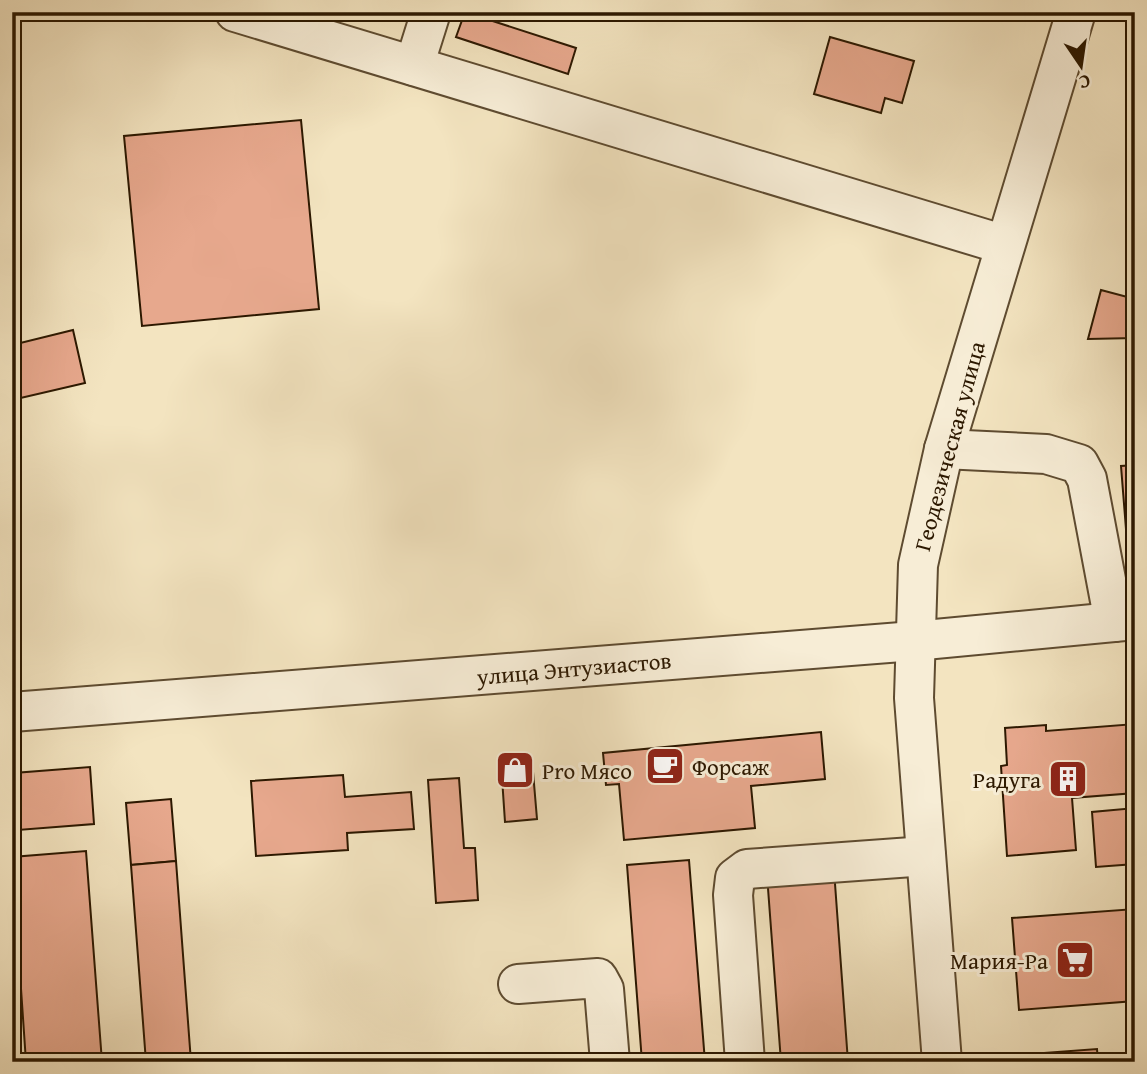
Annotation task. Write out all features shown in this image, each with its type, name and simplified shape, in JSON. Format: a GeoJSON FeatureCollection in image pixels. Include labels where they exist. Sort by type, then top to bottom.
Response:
{"type":"FeatureCollection","features":[{"type":"Feature","properties":{"kind":"street"},"geometry":{"type":"LineString","coordinates":[[235,12],[1005,245]]}},
{"type":"Feature","properties":{"kind":"street"},"geometry":{"type":"LineString","coordinates":[[414,66],[430,12]]}},
{"type":"Feature","properties":{"kind":"street","name":"Геодезическая улица"},"geometry":{"type":"LineString","coordinates":[[942,1062],[915,698],[914,641],[918,565],[944,449],[1076,12]]}},
{"type":"Feature","properties":{"kind":"street"},"geometry":{"type":"LineString","coordinates":[[944,449],[1046,454],[1079,464],[1087,479],[1125,621]]}},
{"type":"Feature","properties":{"kind":"street","name":"улица Энтузиастов"},"geometry":{"type":"LineString","coordinates":[[12,712],[914,641],[1125,621]]}},
{"type":"Feature","properties":{"kind":"street"},"geometry":{"type":"LineString","coordinates":[[745,1062],[733,895],[735,878],[747,869],[926,856]]}},
{"type":"Feature","properties":{"kind":"street"},"geometry":{"type":"LineString","coordinates":[[518,984],[598,978],[604,989],[610,1062]]}},
{"type":"Feature","properties":{"kind":"building"},"geometry":{"type":"Polygon","coordinates":[[[465,12],[576,48],[568,74],[456,37],[465,12]]]}},
{"type":"Feature","properties":{"kind":"building"},"geometry":{"type":"Polygon","coordinates":[[[830,37],[914,61],[902,103],[885,98],[881,113],[814,94],[830,37]]]}},
{"type":"Feature","properties":{"kind":"building"},"geometry":{"type":"Polygon","coordinates":[[[301,120],[319,309],[142,326],[124,136],[301,120]]]}},
{"type":"Feature","properties":{"kind":"building"},"geometry":{"type":"Polygon","coordinates":[[[1135,252],[1135,279],[1127,276],[1135,252]]]}},
{"type":"Feature","properties":{"kind":"building"},"geometry":{"type":"Polygon","coordinates":[[[1101,290],[1135,299],[1135,338],[1088,339],[1101,290]]]}},
{"type":"Feature","properties":{"kind":"building"},"geometry":{"type":"Polygon","coordinates":[[[73,330],[85,383],[12,400],[12,345],[73,330]]]}},
{"type":"Feature","properties":{"kind":"building"},"geometry":{"type":"Polygon","coordinates":[[[1135,465],[1135,529],[1126,529],[1121,466],[1135,465]]]}},
{"type":"Feature","properties":{"kind":"building","name":"Радуга"},"geometry":{"type":"Polygon","coordinates":[[[1135,724],[1135,793],[1072,798],[1076,850],[1007,856],[1001,766],[1007,765],[1005,728],[1046,725],[1046,731],[1135,724]]]}},
{"type":"Feature","properties":{"kind":"building"},"geometry":{"type":"Polygon","coordinates":[[[821,732],[825,779],[751,786],[755,828],[624,840],[619,784],[606,785],[603,753],[821,732]]]}},
{"type":"Feature","properties":{"kind":"building"},"geometry":{"type":"Polygon","coordinates":[[[532,760],[537,819],[505,822],[501,763],[532,760]]]}},
{"type":"Feature","properties":{"kind":"building"},"geometry":{"type":"Polygon","coordinates":[[[90,767],[94,824],[18,830],[14,773],[90,767]]]}},
{"type":"Feature","properties":{"kind":"building"},"geometry":{"type":"Polygon","coordinates":[[[343,775],[345,797],[411,792],[414,829],[347,833],[348,850],[256,856],[251,781],[343,775]]]}},
{"type":"Feature","properties":{"kind":"building"},"geometry":{"type":"Polygon","coordinates":[[[459,778],[464,848],[475,848],[478,900],[436,903],[428,780],[459,778]]]}},
{"type":"Feature","properties":{"kind":"building"},"geometry":{"type":"Polygon","coordinates":[[[171,799],[176,861],[131,865],[126,803],[171,799]]]}},
{"type":"Feature","properties":{"kind":"building"},"geometry":{"type":"Polygon","coordinates":[[[1135,808],[1135,864],[1096,867],[1092,812],[1135,808]]]}},
{"type":"Feature","properties":{"kind":"building"},"geometry":{"type":"Polygon","coordinates":[[[86,851],[102,1062],[26,1062],[12,857],[86,851]]]}},
{"type":"Feature","properties":{"kind":"building"},"geometry":{"type":"Polygon","coordinates":[[[689,860],[705,1062],[642,1062],[627,865],[689,860]]]}},
{"type":"Feature","properties":{"kind":"building"},"geometry":{"type":"Polygon","coordinates":[[[176,861],[191,1062],[146,1062],[131,865],[176,861]]]}},
{"type":"Feature","properties":{"kind":"building"},"geometry":{"type":"Polygon","coordinates":[[[834,870],[848,1062],[781,1062],[767,875],[834,870]]]}},
{"type":"Feature","properties":{"kind":"building","name":"Мария-Ра"},"geometry":{"type":"Polygon","coordinates":[[[1135,909],[1135,1001],[1019,1010],[1012,918],[1135,909]]]}},
{"type":"Feature","properties":{"kind":"building"},"geometry":{"type":"Polygon","coordinates":[[[1097,1049],[1098,1062],[1019,1062],[1018,1055],[1097,1049]]]}},
{"type":"Feature","properties":{"kind":"place","name":"Форсаж"},"geometry":{"type":"Point","coordinates":[665,766]}},
{"type":"Feature","properties":{"kind":"place","name":"Pro Мясо"},"geometry":{"type":"Point","coordinates":[515,770]}},
{"type":"Feature","properties":{"kind":"place","name":"Радуга"},"geometry":{"type":"Point","coordinates":[1068,779]}},
{"type":"Feature","properties":{"kind":"place","name":"Мария-Ра"},"geometry":{"type":"Point","coordinates":[1075,960]}}]}
